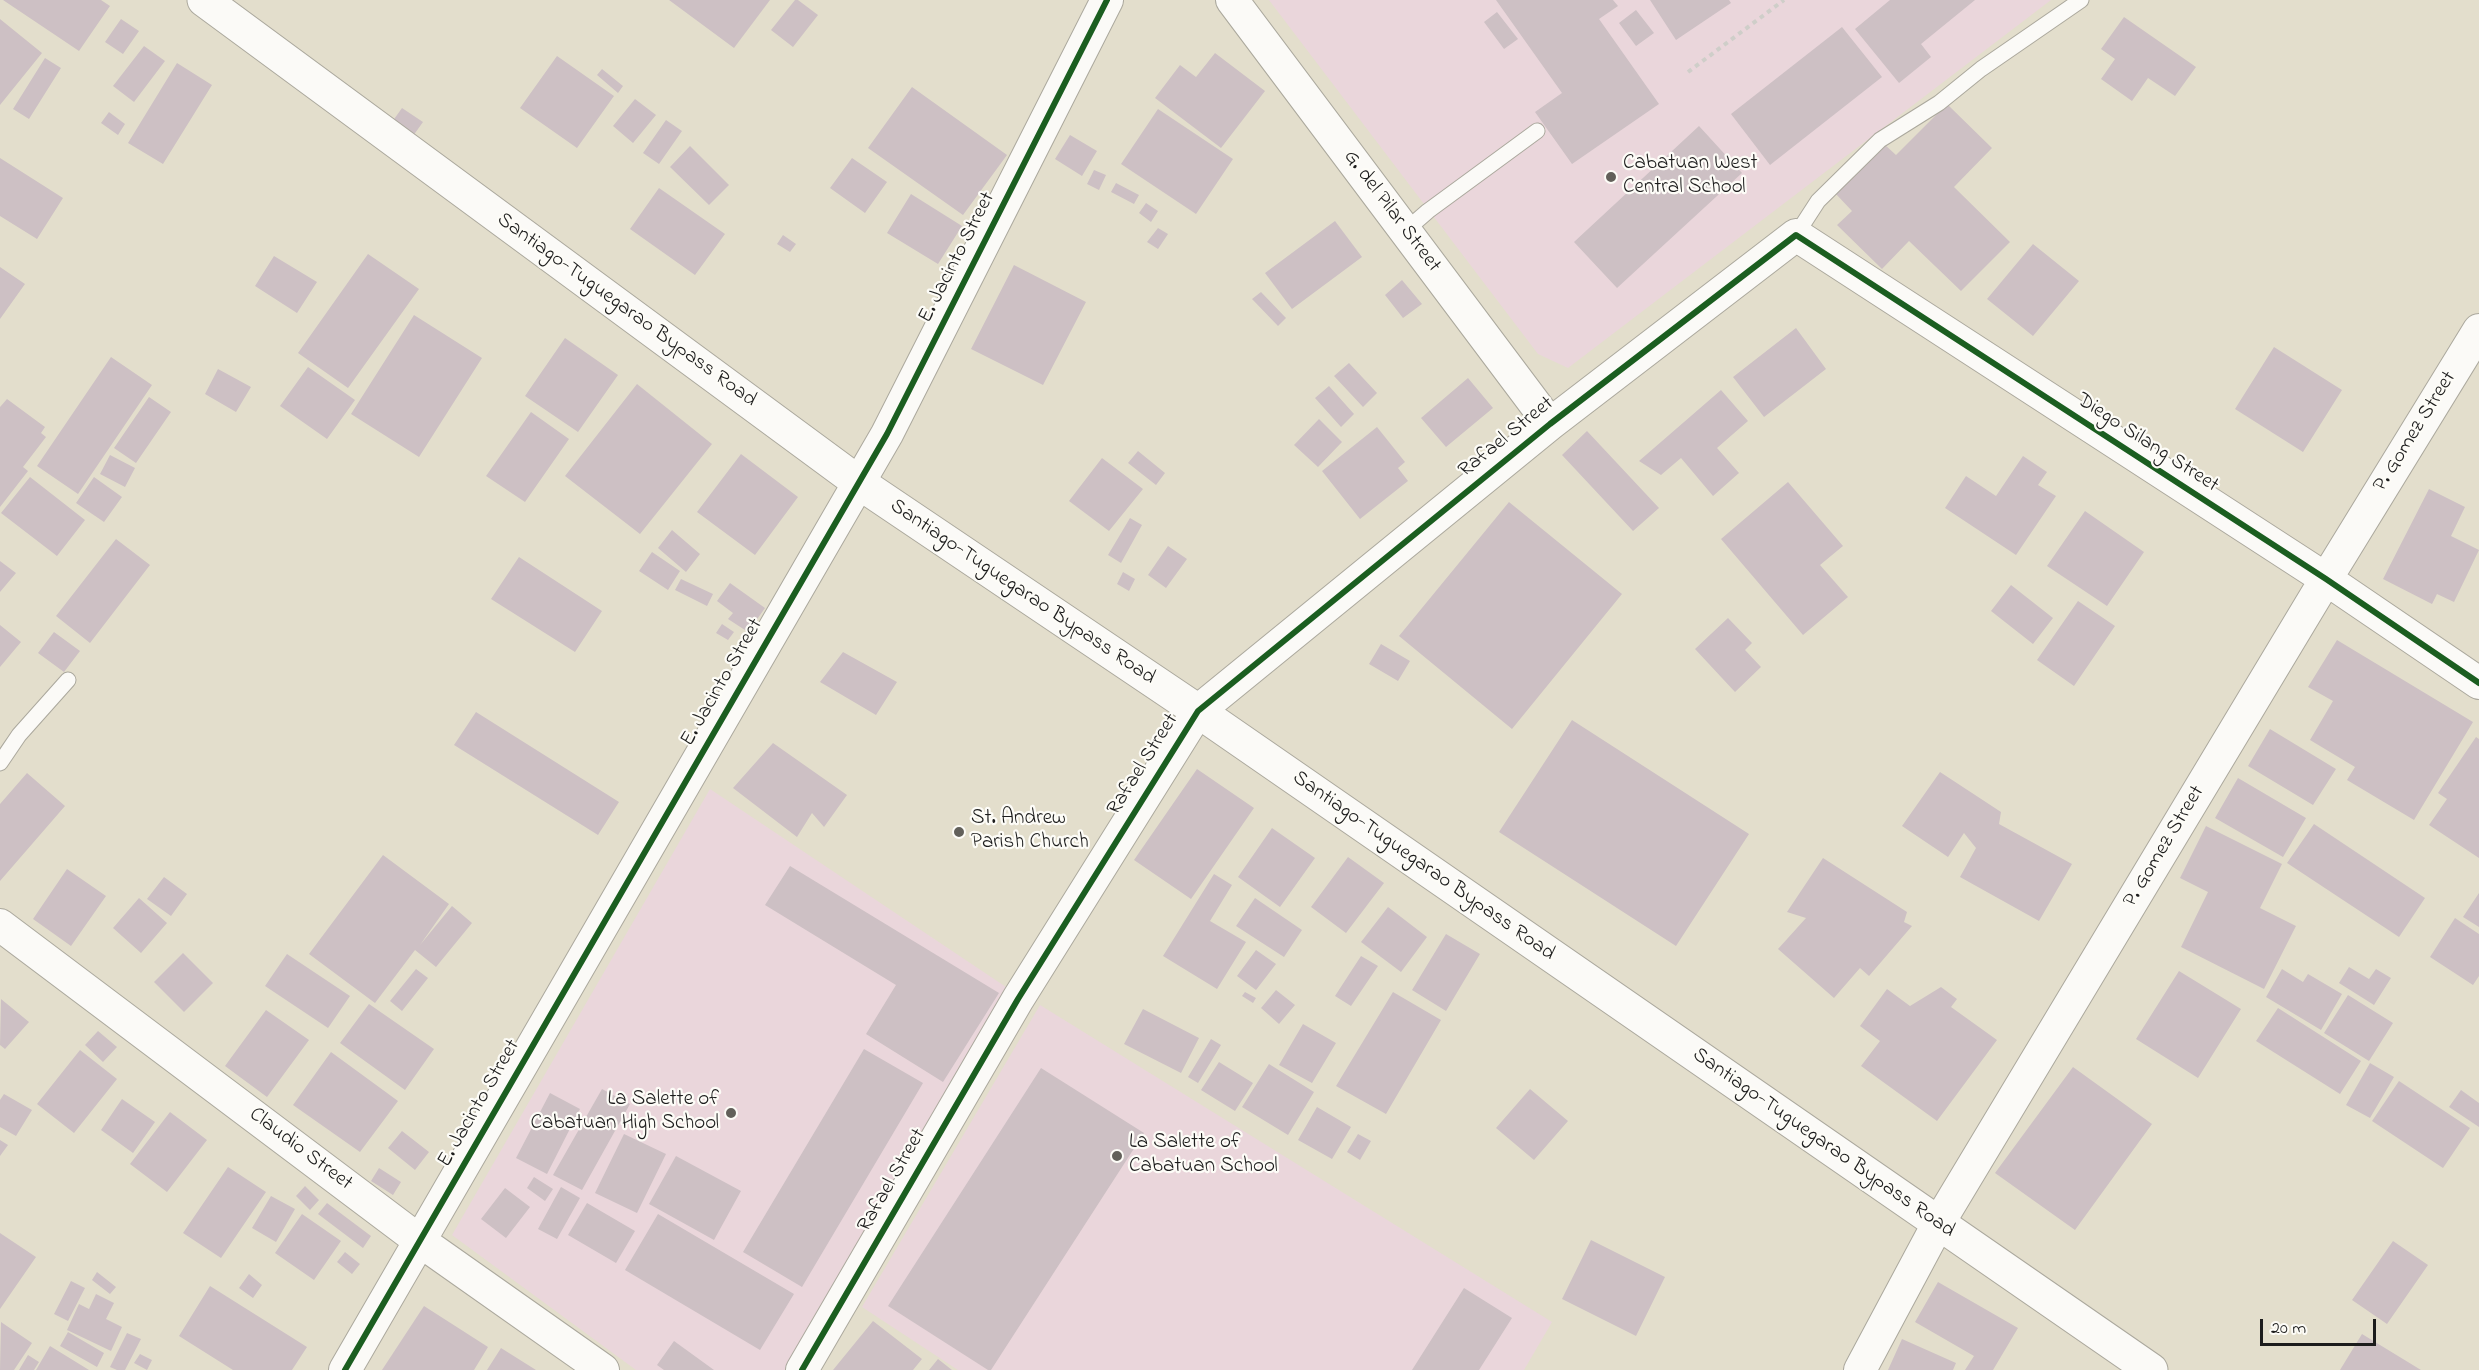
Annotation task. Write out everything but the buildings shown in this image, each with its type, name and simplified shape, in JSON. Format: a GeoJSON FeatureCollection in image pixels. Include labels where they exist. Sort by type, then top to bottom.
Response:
{"type":"FeatureCollection","features":[{"type":"Feature","properties":{"kind":"highway","name":"Santiago-Tuguegarao Bypass Road"},"geometry":{"type":"LineString","coordinates":[[204,0],[858,482],[1198,711],[2151,1370]]}},
{"type":"Feature","properties":{"kind":"street","name":"E. Jacinto Street"},"geometry":{"type":"LineString","coordinates":[[345,1370],[887,434],[1107,0]]}},
{"type":"Feature","properties":{"kind":"street","name":"G. del Pilar Street"},"geometry":{"type":"LineString","coordinates":[[1232,0],[1550,424]]}},
{"type":"Feature","properties":{"kind":"street","name":"Rafael Street"},"geometry":{"type":"LineString","coordinates":[[802,1370],[1018,999],[1198,711],[1550,424],[1796,235]]}},
{"type":"Feature","properties":{"kind":"street","name":"Diego Silang Street"},"geometry":{"type":"LineString","coordinates":[[1796,235],[2326,579],[2479,683]]}},
{"type":"Feature","properties":{"kind":"street","name":"P. Gomez Street"},"geometry":{"type":"LineString","coordinates":[[1860,1370],[1938,1224],[2326,579],[2479,330]]}},
{"type":"Feature","properties":{"kind":"street","name":"Claudio Street"},"geometry":{"type":"LineString","coordinates":[[0,925],[420,1240],[603,1370]]}},
{"type":"Feature","properties":{"kind":"lane"},"geometry":{"type":"LineString","coordinates":[[1796,235],[1818,201],[1880,140],[1939,103],[1981,69],[2081,0]]}},
{"type":"Feature","properties":{"kind":"lane"},"geometry":{"type":"LineString","coordinates":[[1405,231],[1428,211],[1538,131]]}},
{"type":"Feature","properties":{"kind":"lane"},"geometry":{"type":"LineString","coordinates":[[0,763],[19,735],[68,680]]}},
{"type":"Feature","properties":{"kind":"path"},"geometry":{"type":"LineString","coordinates":[[1688,72],[1784,0]]}},
{"type":"Feature","properties":{"kind":"shaded area","name":"Cabatuan West Central School"},"geometry":{"type":"Polygon","coordinates":[[[1269,0],[2051,0],[1568,368],[1538,354],[1269,0]]]}},
{"type":"Feature","properties":{"kind":"shaded area","name":"La Salette of Cabatuan High School"},"geometry":{"type":"Polygon","coordinates":[[[710,789],[1012,991],[786,1370],[636,1370],[452,1235],[710,789]]]}},
{"type":"Feature","properties":{"kind":"shaded area","name":"La Salette of Cabatuan School"},"geometry":{"type":"Polygon","coordinates":[[[1040,1005],[1552,1322],[1524,1370],[958,1370],[862,1307],[1040,1005]]]}},
{"type":"Feature","properties":{"kind":"cycle path"},"geometry":{"type":"LineString","coordinates":[[345,1370],[887,434],[1107,0]]}},
{"type":"Feature","properties":{"kind":"cycle path"},"geometry":{"type":"LineString","coordinates":[[802,1370],[1018,999],[1198,711],[1550,424],[1796,235],[2326,579],[2479,683]]}},
{"type":"Feature","properties":{"kind":"place","name":"Cabatuan West Central School"},"geometry":{"type":"Point","coordinates":[1611,177]}},
{"type":"Feature","properties":{"kind":"place","name":"St. Andrew Parish Church"},"geometry":{"type":"Point","coordinates":[959,832]}},
{"type":"Feature","properties":{"kind":"place","name":"La Salette of Cabatuan High School"},"geometry":{"type":"Point","coordinates":[731,1113]}},
{"type":"Feature","properties":{"kind":"place","name":"La Salette of Cabatuan School"},"geometry":{"type":"Point","coordinates":[1117,1156]}}]}
